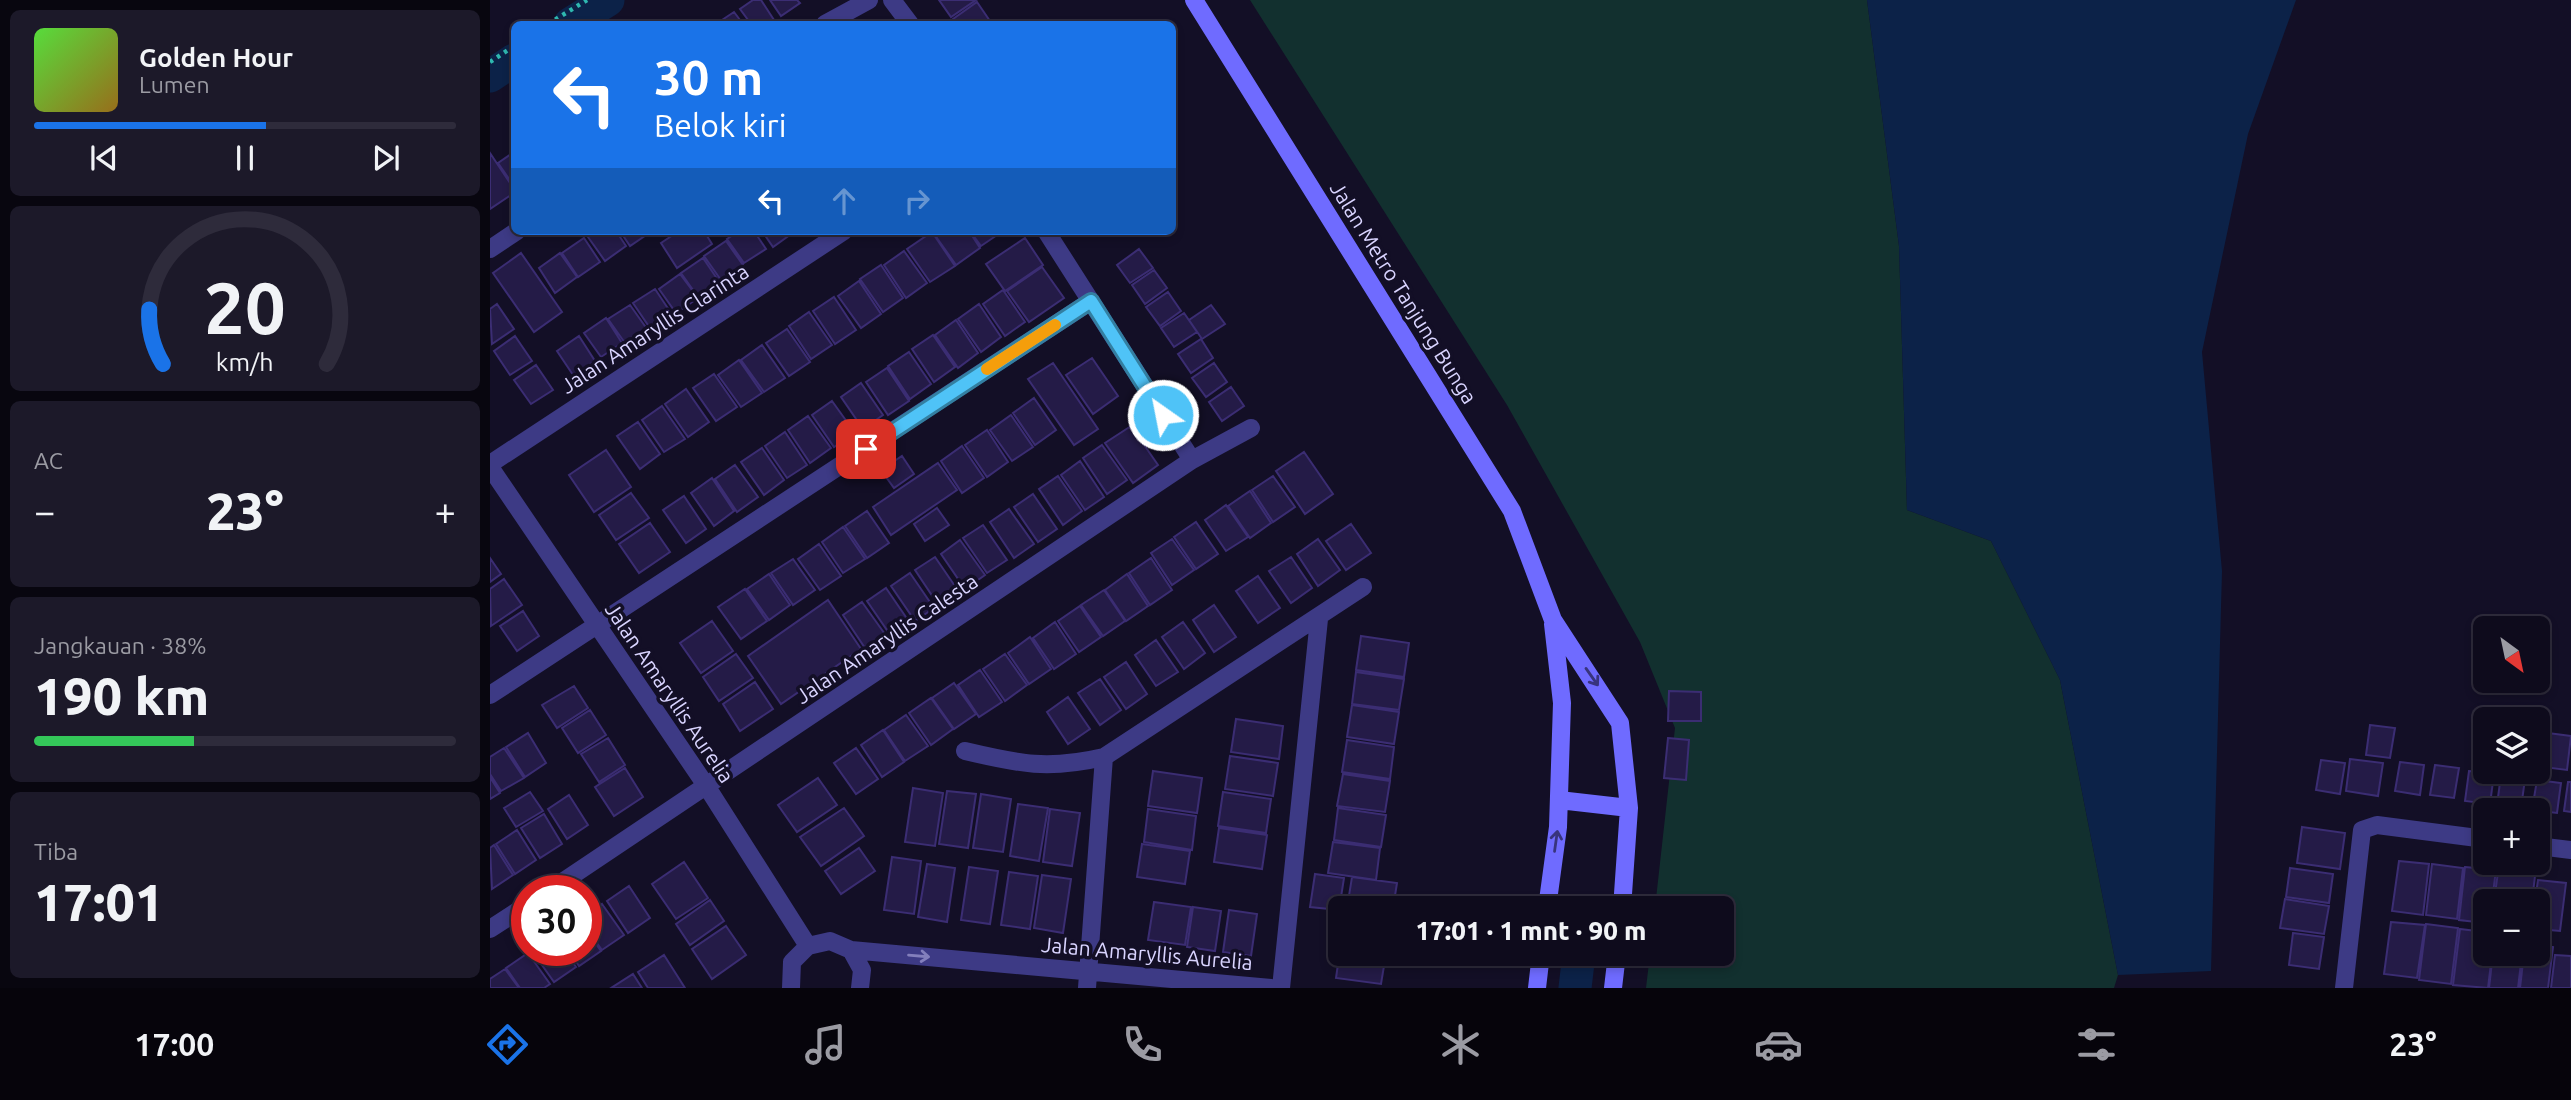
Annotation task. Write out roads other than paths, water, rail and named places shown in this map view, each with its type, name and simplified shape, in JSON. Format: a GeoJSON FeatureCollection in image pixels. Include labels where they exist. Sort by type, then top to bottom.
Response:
{"type":"FeatureCollection","features":[{"type":"Feature","properties":{"kind":"main road","name":"Jalan Metro Tanjung Bunga"},"geometry":{"type":"LineString","coordinates":[[1194,0],[1512,511],[1553,621],[1620,723],[1629,808],[1623,896]]}},
{"type":"Feature","properties":{"kind":"main road","name":"Jalan Metro Tanjung Bunga"},"geometry":{"type":"LineString","coordinates":[[1549,896],[1558,827],[1562,704],[1553,621]]}},
{"type":"Feature","properties":{"kind":"main road"},"geometry":{"type":"LineString","coordinates":[[1559,800],[1629,808]]}},
{"type":"Feature","properties":{"kind":"main road"},"geometry":{"type":"LineString","coordinates":[[1537,988],[1540,966]]}},
{"type":"Feature","properties":{"kind":"main road"},"geometry":{"type":"LineString","coordinates":[[1613,988],[1616,966]]}},
{"type":"Feature","properties":{"kind":"street"},"geometry":{"type":"LineString","coordinates":[[830,21],[869,0]]}},
{"type":"Feature","properties":{"kind":"street"},"geometry":{"type":"LineString","coordinates":[[892,0],[908,21]]}},
{"type":"Feature","properties":{"kind":"street"},"geometry":{"type":"LineString","coordinates":[[490,249],[511,235]]}},
{"type":"Feature","properties":{"kind":"street","name":"Jalan Amaryllis Clarinta"},"geometry":{"type":"LineString","coordinates":[[490,466],[839,235]]}},
{"type":"Feature","properties":{"kind":"street"},"geometry":{"type":"LineString","coordinates":[[1049,235],[1192,460]]}},
{"type":"Feature","properties":{"kind":"street"},"geometry":{"type":"LineString","coordinates":[[490,695],[1091,301]]}},
{"type":"Feature","properties":{"kind":"street","name":"Jalan Amaryllis Calesta"},"geometry":{"type":"LineString","coordinates":[[574,875],[708,788],[1192,460],[1251,428]]}},
{"type":"Feature","properties":{"kind":"street","name":"Jalan Amaryllis Aurelia"},"geometry":{"type":"LineString","coordinates":[[490,466],[708,788],[808,946],[830,941],[851,950],[1088,979],[1271,988]]}},
{"type":"Feature","properties":{"kind":"street"},"geometry":{"type":"LineString","coordinates":[[965,751],[1015,763],[1060,766],[1104,757],[1319,619],[1363,587]]}},
{"type":"Feature","properties":{"kind":"street"},"geometry":{"type":"LineString","coordinates":[[1281,988],[1319,619]]}},
{"type":"Feature","properties":{"kind":"street"},"geometry":{"type":"LineString","coordinates":[[1088,979],[1104,757]]}},
{"type":"Feature","properties":{"kind":"street"},"geometry":{"type":"LineString","coordinates":[[2344,988],[2359,834],[2365,827],[2377,825],[2473,837]]}},
{"type":"Feature","properties":{"kind":"street"},"geometry":{"type":"LineString","coordinates":[[2550,847],[2571,850]]}},
{"type":"Feature","properties":{"kind":"street"},"geometry":{"type":"LineString","coordinates":[[490,929],[511,915]]}},
{"type":"Feature","properties":{"kind":"street"},"geometry":{"type":"LineString","coordinates":[[788,987],[792,962],[808,946]]}},
{"type":"Feature","properties":{"kind":"street"},"geometry":{"type":"LineString","coordinates":[[851,950],[862,970],[860,988]]}},
{"type":"Feature","properties":{"kind":"water"},"geometry":{"type":"Polygon","coordinates":[[[1867,0],[2296,0],[2248,134],[2202,352],[2222,571],[2211,971],[2118,975],[2060,680],[1991,541],[1907,510],[1899,246],[1867,0]]]}},
{"type":"Feature","properties":{"kind":"waterway"},"geometry":{"type":"LineString","coordinates":[[575,21],[608,0]]}},
{"type":"Feature","properties":{"kind":"waterway"},"geometry":{"type":"LineString","coordinates":[[490,76],[511,62]]}},
{"type":"Feature","properties":{"kind":"waterway"},"geometry":{"type":"LineString","coordinates":[[1575,988],[1578,966]]}}]}
